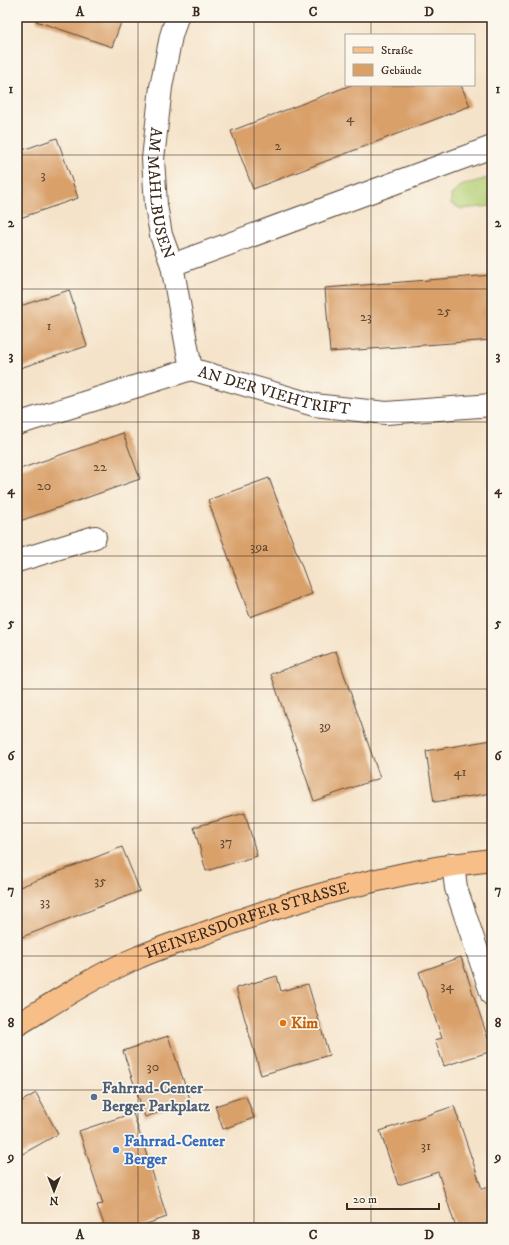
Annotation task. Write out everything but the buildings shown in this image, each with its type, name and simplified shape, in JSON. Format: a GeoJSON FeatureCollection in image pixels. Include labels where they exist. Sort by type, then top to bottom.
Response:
{"type":"FeatureCollection","features":[{"type":"Feature","properties":{"kind":"main road","name":"HEINERSDORFER STRASSE"},"geometry":{"type":"LineString","coordinates":[[17,1025],[95,979],[139,957],[244,918],[325,893],[452,864],[492,860]]}},
{"type":"Feature","properties":{"kind":"street","name":"AM MAHLBUSEN"},"geometry":{"type":"LineString","coordinates":[[177,17],[171,36],[161,87],[153,159],[156,205],[161,235],[172,265],[191,369]]}},
{"type":"Feature","properties":{"kind":"street"},"geometry":{"type":"LineString","coordinates":[[172,265],[492,147]]}},
{"type":"Feature","properties":{"kind":"street","name":"AN DER VIEHTRIFT"},"geometry":{"type":"LineString","coordinates":[[17,424],[191,369],[314,405],[386,412],[492,405]]}},
{"type":"Feature","properties":{"kind":"street"},"geometry":{"type":"LineString","coordinates":[[17,561],[95,537]]}},
{"type":"Feature","properties":{"kind":"street"},"geometry":{"type":"LineString","coordinates":[[452,864],[456,888],[492,994]]}},
{"type":"Feature","properties":{"kind":"green space"},"geometry":{"type":"Polygon","coordinates":[[[492,177],[492,206],[462,209],[451,204],[451,195],[462,185],[492,177]]]}},
{"type":"Feature","properties":{"kind":"place","name":"Kim"},"geometry":{"type":"Point","coordinates":[283,1023]}},
{"type":"Feature","properties":{"kind":"place","name":"Fahrrad-Center Berger Parkplatz"},"geometry":{"type":"Point","coordinates":[94,1097]}},
{"type":"Feature","properties":{"kind":"place","name":"Fahrrad-Center Berger"},"geometry":{"type":"Point","coordinates":[116,1150]}}]}
